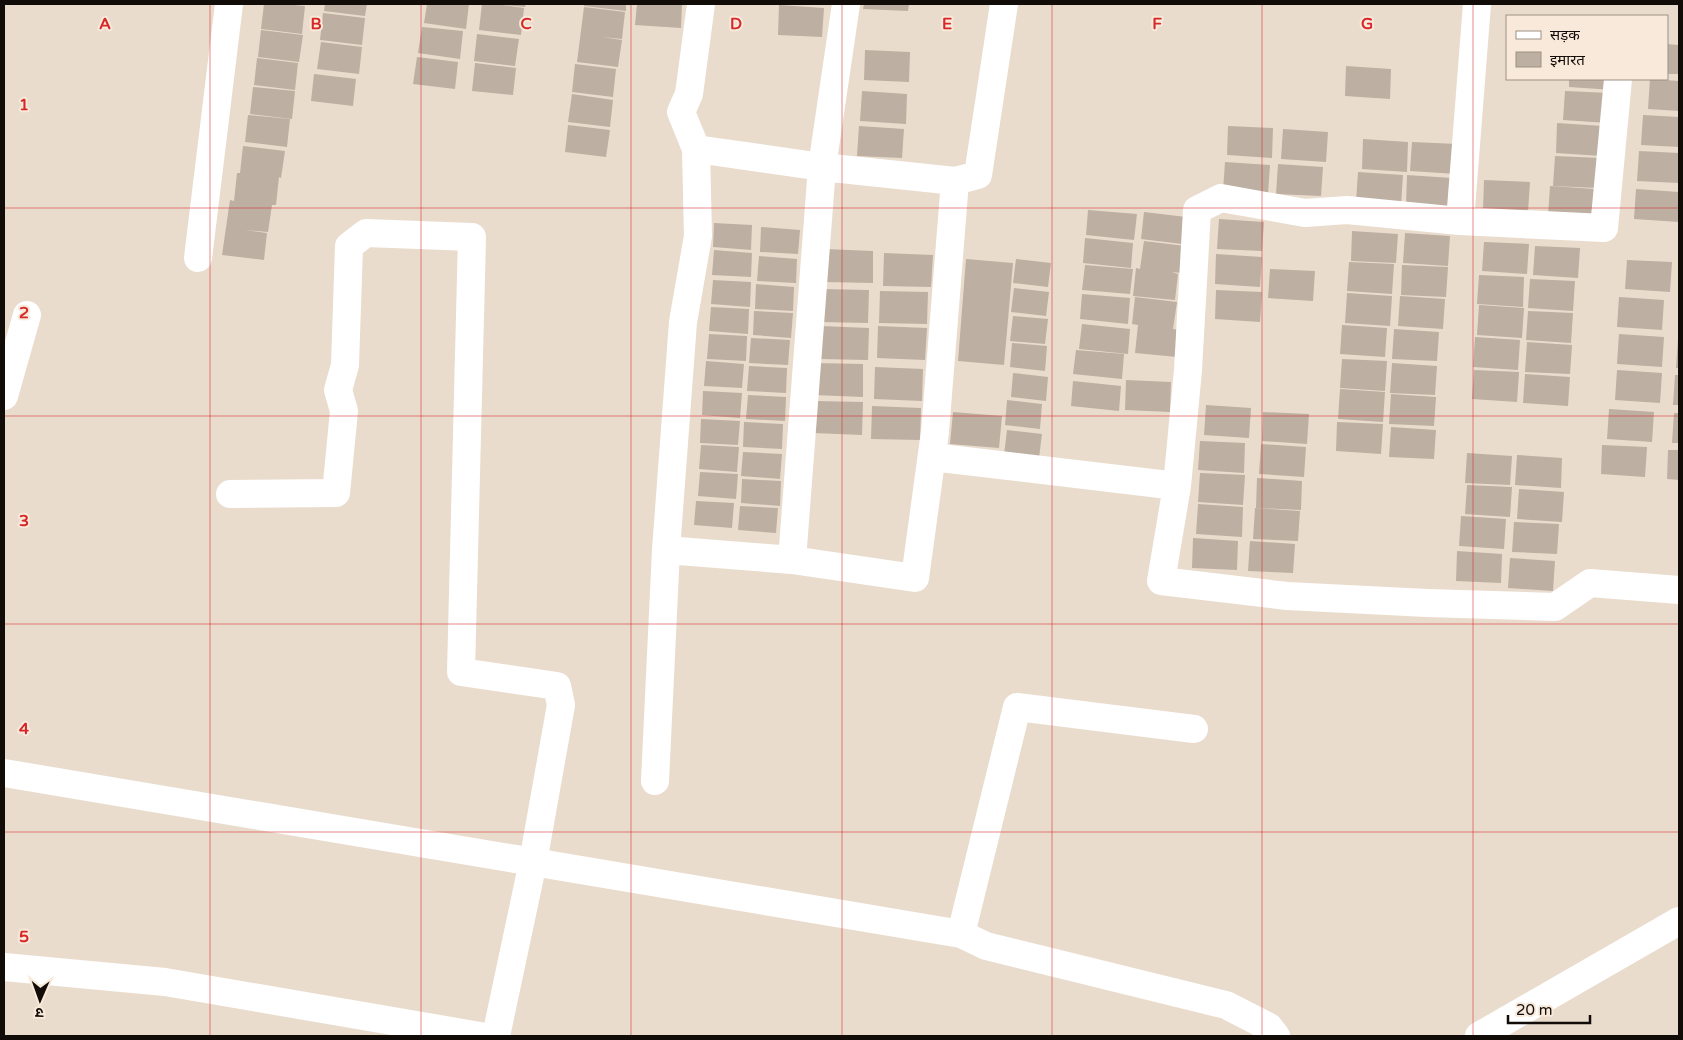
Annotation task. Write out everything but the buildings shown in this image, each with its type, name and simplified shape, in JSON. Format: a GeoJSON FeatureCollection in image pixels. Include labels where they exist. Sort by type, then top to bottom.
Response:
{"type":"FeatureCollection","features":[{"type":"Feature","properties":{"kind":"street"},"geometry":{"type":"LineString","coordinates":[[198,258],[229,4]]}},
{"type":"Feature","properties":{"kind":"street"},"geometry":{"type":"LineString","coordinates":[[655,781],[666,550],[683,322],[698,236],[696,149],[681,112],[689,94],[701,4]]}},
{"type":"Feature","properties":{"kind":"street"},"geometry":{"type":"LineString","coordinates":[[792,560],[822,167],[846,4]]}},
{"type":"Feature","properties":{"kind":"street"},"geometry":{"type":"LineString","coordinates":[[696,149],[822,167],[955,181],[978,175],[1004,4]]}},
{"type":"Feature","properties":{"kind":"street"},"geometry":{"type":"LineString","coordinates":[[1460,221],[1476,4]]}},
{"type":"Feature","properties":{"kind":"street"},"geometry":{"type":"LineString","coordinates":[[1618,80],[1604,228],[1460,221],[1348,210],[1305,213],[1221,198],[1197,210],[1188,370],[1177,486],[1161,581],[1287,596],[1555,607],[1590,583],[1679,590]]}},
{"type":"Feature","properties":{"kind":"street"},"geometry":{"type":"LineString","coordinates":[[666,550],[792,560],[915,578],[932,457],[955,181]]}},
{"type":"Feature","properties":{"kind":"street"},"geometry":{"type":"LineString","coordinates":[[230,494],[336,493],[344,411],[338,390],[345,365],[349,246],[366,233],[472,237],[461,672],[557,686],[561,705],[533,862],[496,1036]]}},
{"type":"Feature","properties":{"kind":"street"},"geometry":{"type":"LineString","coordinates":[[4,396],[27,315]]}},
{"type":"Feature","properties":{"kind":"street"},"geometry":{"type":"LineString","coordinates":[[932,457],[1177,486]]}},
{"type":"Feature","properties":{"kind":"street"},"geometry":{"type":"LineString","coordinates":[[961,934],[1017,707],[1194,729]]}},
{"type":"Feature","properties":{"kind":"street"},"geometry":{"type":"LineString","coordinates":[[4,773],[961,934],[986,946],[1226,1005],[1269,1027],[1276,1036]]}},
{"type":"Feature","properties":{"kind":"street"},"geometry":{"type":"LineString","coordinates":[[1479,1036],[1679,921]]}},
{"type":"Feature","properties":{"kind":"street"},"geometry":{"type":"LineString","coordinates":[[4,967],[165,982],[480,1036]]}}]}
